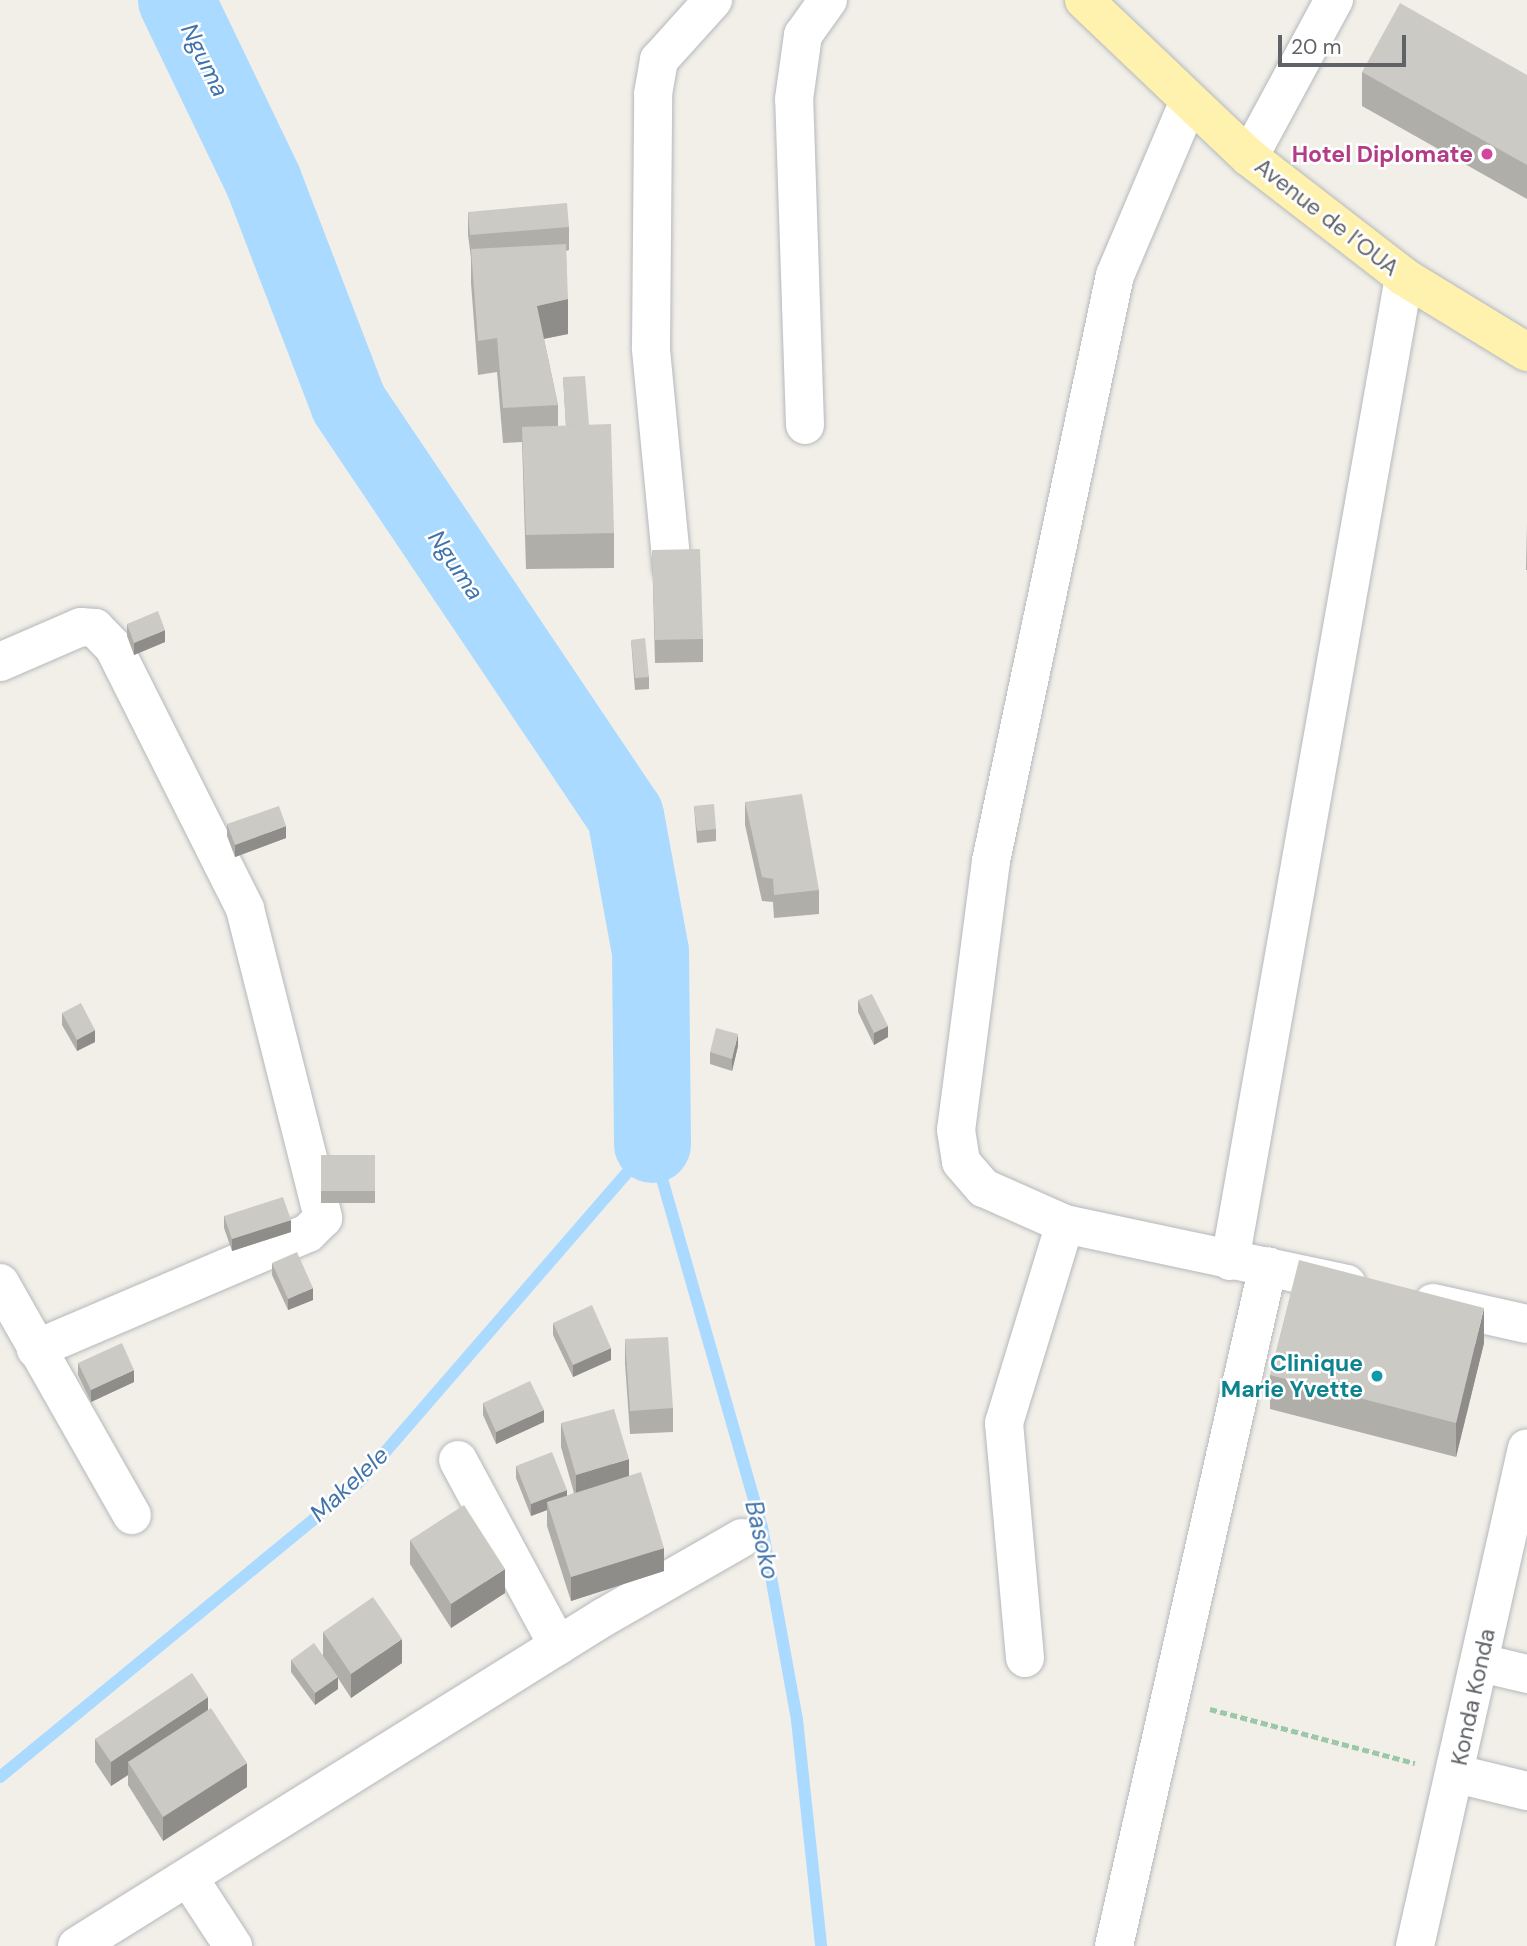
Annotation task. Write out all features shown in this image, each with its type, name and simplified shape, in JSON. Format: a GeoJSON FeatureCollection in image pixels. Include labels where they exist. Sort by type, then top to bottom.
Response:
{"type":"FeatureCollection","features":[{"type":"Feature","properties":{"kind":"main road","name":"Avenue de l’OUA"},"geometry":{"type":"LineString","coordinates":[[1084,0],[1249,157],[1405,277],[1527,352]]}},
{"type":"Feature","properties":{"kind":"street"},"geometry":{"type":"LineString","coordinates":[[672,568],[651,348],[653,94],[659,60],[713,0]]}},
{"type":"Feature","properties":{"kind":"street"},"geometry":{"type":"LineString","coordinates":[[805,425],[794,99],[803,35],[828,0]]}},
{"type":"Feature","properties":{"kind":"street"},"geometry":{"type":"LineString","coordinates":[[1249,157],[1334,0]]}},
{"type":"Feature","properties":{"kind":"street"},"geometry":{"type":"LineString","coordinates":[[1189,101],[1115,275],[991,861],[956,1130],[961,1162],[984,1188],[1065,1224],[1527,1324]]}},
{"type":"Feature","properties":{"kind":"street"},"geometry":{"type":"LineString","coordinates":[[1230,1261],[1405,277]]}},
{"type":"Feature","properties":{"kind":"street"},"geometry":{"type":"LineString","coordinates":[[0,662],[81,627],[95,628],[114,648],[245,909],[323,1218],[309,1233],[36,1349]]}},
{"type":"Feature","properties":{"kind":"street"},"geometry":{"type":"LineString","coordinates":[[1026,1658],[1004,1423],[1065,1224]]}},
{"type":"Feature","properties":{"kind":"street"},"geometry":{"type":"LineString","coordinates":[[1114,1946],[1165,1697],[1268,1266]]}},
{"type":"Feature","properties":{"kind":"street"},"geometry":{"type":"LineString","coordinates":[[0,1283],[132,1515]]}},
{"type":"Feature","properties":{"kind":"street","name":"Konda Konda"},"geometry":{"type":"LineString","coordinates":[[1415,1946],[1457,1774],[1527,1448]]}},
{"type":"Feature","properties":{"kind":"street"},"geometry":{"type":"LineString","coordinates":[[458,1460],[558,1646]]}},
{"type":"Feature","properties":{"kind":"street"},"geometry":{"type":"LineString","coordinates":[[77,1946],[190,1880],[558,1646],[743,1538]]}},
{"type":"Feature","properties":{"kind":"street"},"geometry":{"type":"LineString","coordinates":[[1481,1663],[1527,1674]]}},
{"type":"Feature","properties":{"kind":"street"},"geometry":{"type":"LineString","coordinates":[[1457,1774],[1527,1791]]}},
{"type":"Feature","properties":{"kind":"street"},"geometry":{"type":"LineString","coordinates":[[190,1880],[233,1946]]}},
{"type":"Feature","properties":{"kind":"path"},"geometry":{"type":"LineString","coordinates":[[1165,1697],[1457,1774]]}},
{"type":"Feature","properties":{"kind":"building"},"geometry":{"type":"Polygon","coordinates":[[[1400,3],[1527,75],[1527,165],[1362,72],[1400,3]]]}},
{"type":"Feature","properties":{"kind":"building"},"geometry":{"type":"Polygon","coordinates":[[[567,203],[569,227],[470,235],[468,212],[567,203]]]}},
{"type":"Feature","properties":{"kind":"building"},"geometry":{"type":"Polygon","coordinates":[[[566,244],[568,299],[537,306],[558,405],[503,408],[497,338],[478,341],[471,249],[566,244]]]}},
{"type":"Feature","properties":{"kind":"building"},"geometry":{"type":"Polygon","coordinates":[[[585,376],[589,425],[566,426],[563,377],[585,376]]]}},
{"type":"Feature","properties":{"kind":"building"},"geometry":{"type":"Polygon","coordinates":[[[611,424],[614,533],[526,535],[522,427],[611,424]]]}},
{"type":"Feature","properties":{"kind":"building"},"geometry":{"type":"Polygon","coordinates":[[[700,549],[703,639],[655,640],[652,550],[700,549]]]}},
{"type":"Feature","properties":{"kind":"building"},"geometry":{"type":"Polygon","coordinates":[[[158,611],[165,630],[134,643],[127,624],[158,611]]]}},
{"type":"Feature","properties":{"kind":"building"},"geometry":{"type":"Polygon","coordinates":[[[645,638],[649,677],[635,678],[631,640],[645,638]]]}},
{"type":"Feature","properties":{"kind":"building"},"geometry":{"type":"Polygon","coordinates":[[[802,794],[819,890],[774,895],[773,879],[762,877],[745,802],[802,794]]]}},
{"type":"Feature","properties":{"kind":"building"},"geometry":{"type":"Polygon","coordinates":[[[714,804],[716,829],[697,831],[694,806],[714,804]]]}},
{"type":"Feature","properties":{"kind":"building"},"geometry":{"type":"Polygon","coordinates":[[[279,806],[286,826],[235,845],[227,824],[279,806]]]}},
{"type":"Feature","properties":{"kind":"building"},"geometry":{"type":"Polygon","coordinates":[[[872,994],[888,1026],[874,1033],[858,1000],[872,994]]]}},
{"type":"Feature","properties":{"kind":"building"},"geometry":{"type":"Polygon","coordinates":[[[81,1003],[95,1030],[77,1040],[62,1013],[81,1003]]]}},
{"type":"Feature","properties":{"kind":"building"},"geometry":{"type":"Polygon","coordinates":[[[716,1028],[738,1034],[732,1059],[710,1052],[716,1028]]]}},
{"type":"Feature","properties":{"kind":"building"},"geometry":{"type":"Polygon","coordinates":[[[321,1155],[375,1155],[375,1191],[321,1191],[321,1155]]]}},
{"type":"Feature","properties":{"kind":"building"},"geometry":{"type":"Polygon","coordinates":[[[283,1197],[291,1220],[232,1239],[224,1216],[283,1197]]]}},
{"type":"Feature","properties":{"kind":"building"},"geometry":{"type":"Polygon","coordinates":[[[297,1252],[313,1288],[288,1299],[272,1263],[297,1252]]]}},
{"type":"Feature","properties":{"kind":"building","name":"Clinique Marie Yvette"},"geometry":{"type":"Polygon","coordinates":[[[1299,1260],[1484,1308],[1456,1423],[1270,1375],[1299,1260]]]}},
{"type":"Feature","properties":{"kind":"building"},"geometry":{"type":"Polygon","coordinates":[[[592,1305],[611,1348],[573,1365],[553,1323],[592,1305]]]}},
{"type":"Feature","properties":{"kind":"building"},"geometry":{"type":"Polygon","coordinates":[[[668,1337],[673,1408],[630,1411],[625,1339],[668,1337]]]}},
{"type":"Feature","properties":{"kind":"building"},"geometry":{"type":"Polygon","coordinates":[[[122,1343],[134,1370],[91,1390],[78,1363],[122,1343]]]}},
{"type":"Feature","properties":{"kind":"building"},"geometry":{"type":"Polygon","coordinates":[[[530,1381],[544,1410],[496,1432],[483,1403],[530,1381]]]}},
{"type":"Feature","properties":{"kind":"building"},"geometry":{"type":"Polygon","coordinates":[[[614,1409],[629,1459],[576,1475],[561,1423],[614,1409]]]}},
{"type":"Feature","properties":{"kind":"building"},"geometry":{"type":"Polygon","coordinates":[[[552,1452],[567,1490],[531,1504],[516,1466],[552,1452]]]}},
{"type":"Feature","properties":{"kind":"building"},"geometry":{"type":"Polygon","coordinates":[[[641,1472],[664,1548],[571,1577],[547,1502],[641,1472]]]}},
{"type":"Feature","properties":{"kind":"building"},"geometry":{"type":"Polygon","coordinates":[[[464,1505],[505,1569],[451,1604],[410,1540],[464,1505]]]}},
{"type":"Feature","properties":{"kind":"building"},"geometry":{"type":"Polygon","coordinates":[[[373,1597],[402,1639],[351,1674],[323,1632],[373,1597]]]}},
{"type":"Feature","properties":{"kind":"building"},"geometry":{"type":"Polygon","coordinates":[[[314,1643],[338,1677],[315,1693],[291,1660],[314,1643]]]}},
{"type":"Feature","properties":{"kind":"building"},"geometry":{"type":"Polygon","coordinates":[[[192,1673],[208,1697],[111,1762],[95,1739],[192,1673]]]}},
{"type":"Feature","properties":{"kind":"building"},"geometry":{"type":"Polygon","coordinates":[[[211,1708],[247,1763],[163,1817],[128,1762],[211,1708]]]}},
{"type":"Feature","properties":{"kind":"waterway","name":"Nguma"},"geometry":{"type":"LineString","coordinates":[[176,0],[263,181],[348,403],[625,815],[650,951],[652,1144]]}},
{"type":"Feature","properties":{"kind":"waterway","name":"Basoko"},"geometry":{"type":"LineString","coordinates":[[652,1144],[762,1527],[797,1720],[821,1946]]}},
{"type":"Feature","properties":{"kind":"waterway","name":"Makelele"},"geometry":{"type":"LineString","coordinates":[[0,1777],[360,1481],[652,1144]]}},
{"type":"Feature","properties":{"kind":"place","name":"Hotel Diplomate"},"geometry":{"type":"Point","coordinates":[1487,154]}},
{"type":"Feature","properties":{"kind":"place","name":"Clinique Marie Yvette"},"geometry":{"type":"Point","coordinates":[1377,1376]}}]}
